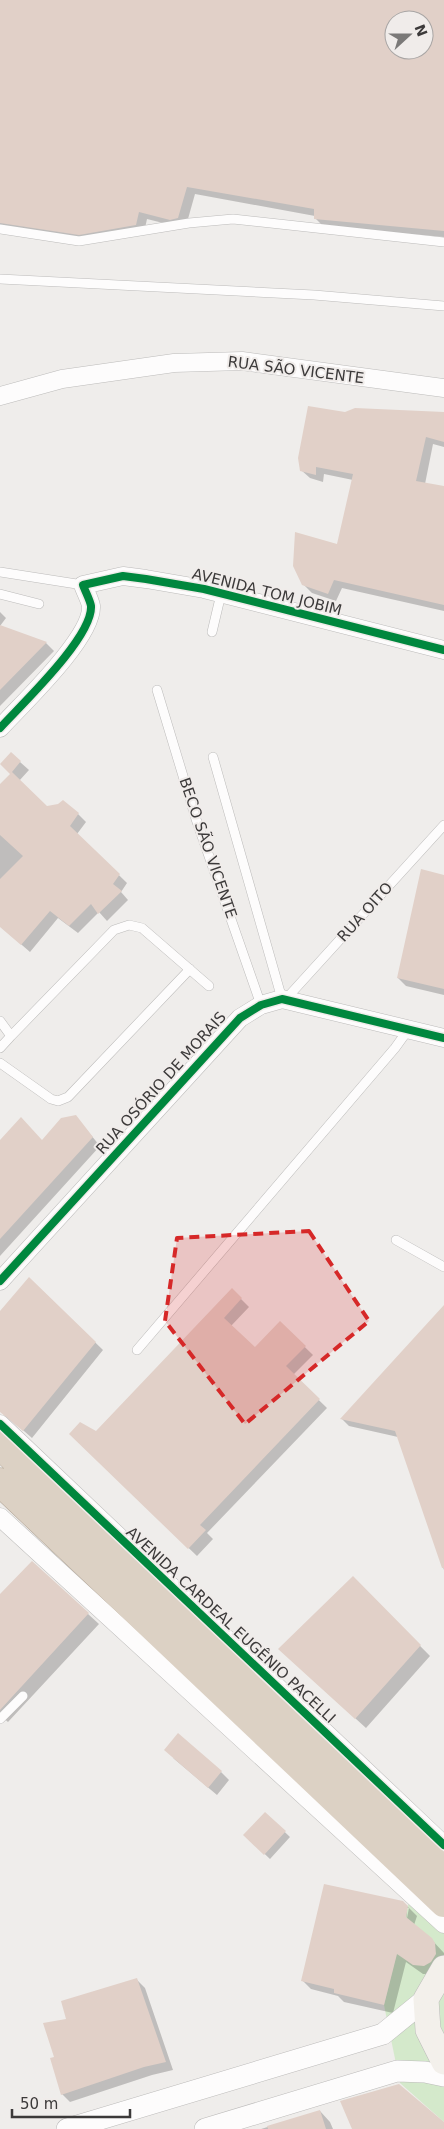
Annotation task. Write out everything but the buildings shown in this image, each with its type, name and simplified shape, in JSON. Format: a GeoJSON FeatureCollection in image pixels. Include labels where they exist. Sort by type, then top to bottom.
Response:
{"type":"FeatureCollection","features":[{"type":"Feature","properties":{"kind":"highway","name":"AVENIDA CARDEAL EUGÊNIO PACELLI"},"geometry":{"type":"LineString","coordinates":[[0,1445],[444,1871]]}},
{"type":"Feature","properties":{"kind":"highway"},"geometry":{"type":"LineString","coordinates":[[0,1482],[444,1904]]}},
{"type":"Feature","properties":{"kind":"main road"},"geometry":{"type":"LineString","coordinates":[[444,1968],[426,1999],[428,2030],[444,2062]]}},
{"type":"Feature","properties":{"kind":"street","name":"RUA SÃO VICENTE"},"geometry":{"type":"LineString","coordinates":[[0,396],[62,380],[174,362],[242,360],[444,388]]}},
{"type":"Feature","properties":{"kind":"street","name":"AVENIDA TOM JOBIM"},"geometry":{"type":"LineString","coordinates":[[83,585],[123,576],[146,579],[221,594],[444,650]]}},
{"type":"Feature","properties":{"kind":"street"},"geometry":{"type":"LineString","coordinates":[[0,728],[69,652],[85,630],[91,607],[83,585]]}},
{"type":"Feature","properties":{"kind":"street","name":"RUA OSÓRIO DE MORAIS"},"geometry":{"type":"LineString","coordinates":[[0,1281],[240,1018],[261,1005],[284,999],[444,1038]]}},
{"type":"Feature","properties":{"kind":"street","name":"AVENIDA CARDEAL EUGÊNIO PACELLI"},"geometry":{"type":"LineString","coordinates":[[0,1424],[444,1846]]}},
{"type":"Feature","properties":{"kind":"street"},"geometry":{"type":"LineString","coordinates":[[0,1517],[444,1924]]}},
{"type":"Feature","properties":{"kind":"street"},"geometry":{"type":"LineString","coordinates":[[67,2129],[383,2034],[426,1999]]}},
{"type":"Feature","properties":{"kind":"street"},"geometry":{"type":"LineString","coordinates":[[205,2129],[397,2070],[425,2072],[444,2076]]}},
{"type":"Feature","properties":{"kind":"lane"},"geometry":{"type":"LineString","coordinates":[[0,229],[79,241],[189,224],[233,220],[444,242]]}},
{"type":"Feature","properties":{"kind":"lane"},"geometry":{"type":"LineString","coordinates":[[0,279],[314,295],[444,306]]}},
{"type":"Feature","properties":{"kind":"lane","name":"AVENIDA TOM JOBIM"},"geometry":{"type":"LineString","coordinates":[[0,572],[83,585]]}},
{"type":"Feature","properties":{"kind":"lane"},"geometry":{"type":"LineString","coordinates":[[0,594],[39,604]]}},
{"type":"Feature","properties":{"kind":"lane"},"geometry":{"type":"LineString","coordinates":[[212,632],[221,594]]}},
{"type":"Feature","properties":{"kind":"lane","name":"BECO SÃO VICENTE"},"geometry":{"type":"LineString","coordinates":[[157,690],[199,828],[261,1005]]}},
{"type":"Feature","properties":{"kind":"lane"},"geometry":{"type":"LineString","coordinates":[[213,757],[284,999]]}},
{"type":"Feature","properties":{"kind":"lane","name":"RUA OITO"},"geometry":{"type":"LineString","coordinates":[[284,999],[444,825]]}},
{"type":"Feature","properties":{"kind":"lane"},"geometry":{"type":"LineString","coordinates":[[0,1048],[114,930],[129,926],[142,928],[209,986]]}},
{"type":"Feature","properties":{"kind":"lane"},"geometry":{"type":"LineString","coordinates":[[0,1063],[51,1099],[58,1101],[68,1097],[190,969]]}},
{"type":"Feature","properties":{"kind":"lane"},"geometry":{"type":"LineString","coordinates":[[0,1021],[11,1036]]}},
{"type":"Feature","properties":{"kind":"lane"},"geometry":{"type":"LineString","coordinates":[[137,1350],[395,1048],[408,1030]]}},
{"type":"Feature","properties":{"kind":"lane"},"geometry":{"type":"LineString","coordinates":[[396,1240],[444,1267]]}},
{"type":"Feature","properties":{"kind":"lane"},"geometry":{"type":"LineString","coordinates":[[0,1719],[23,1696]]}},
{"type":"Feature","properties":{"kind":"highlighted area"},"geometry":{"type":"Polygon","coordinates":[[[309,1231],[369,1321],[245,1424],[165,1321],[177,1238],[309,1231]]]}},
{"type":"Feature","properties":{"kind":"green space"},"geometry":{"type":"Polygon","coordinates":[[[409,1902],[444,1920],[444,2122],[400,2083],[384,2005],[409,1902]]]}},
{"type":"Feature","properties":{"kind":"cycle path"},"geometry":{"type":"LineString","coordinates":[[0,728],[54,670],[81,635],[89,619],[91,606],[83,585],[123,576],[204,589],[444,650]]}},
{"type":"Feature","properties":{"kind":"cycle path"},"geometry":{"type":"LineString","coordinates":[[0,1281],[240,1018],[261,1005],[282,999],[444,1038]]}},
{"type":"Feature","properties":{"kind":"cycle path"},"geometry":{"type":"LineString","coordinates":[[0,1424],[444,1845]]}}]}
